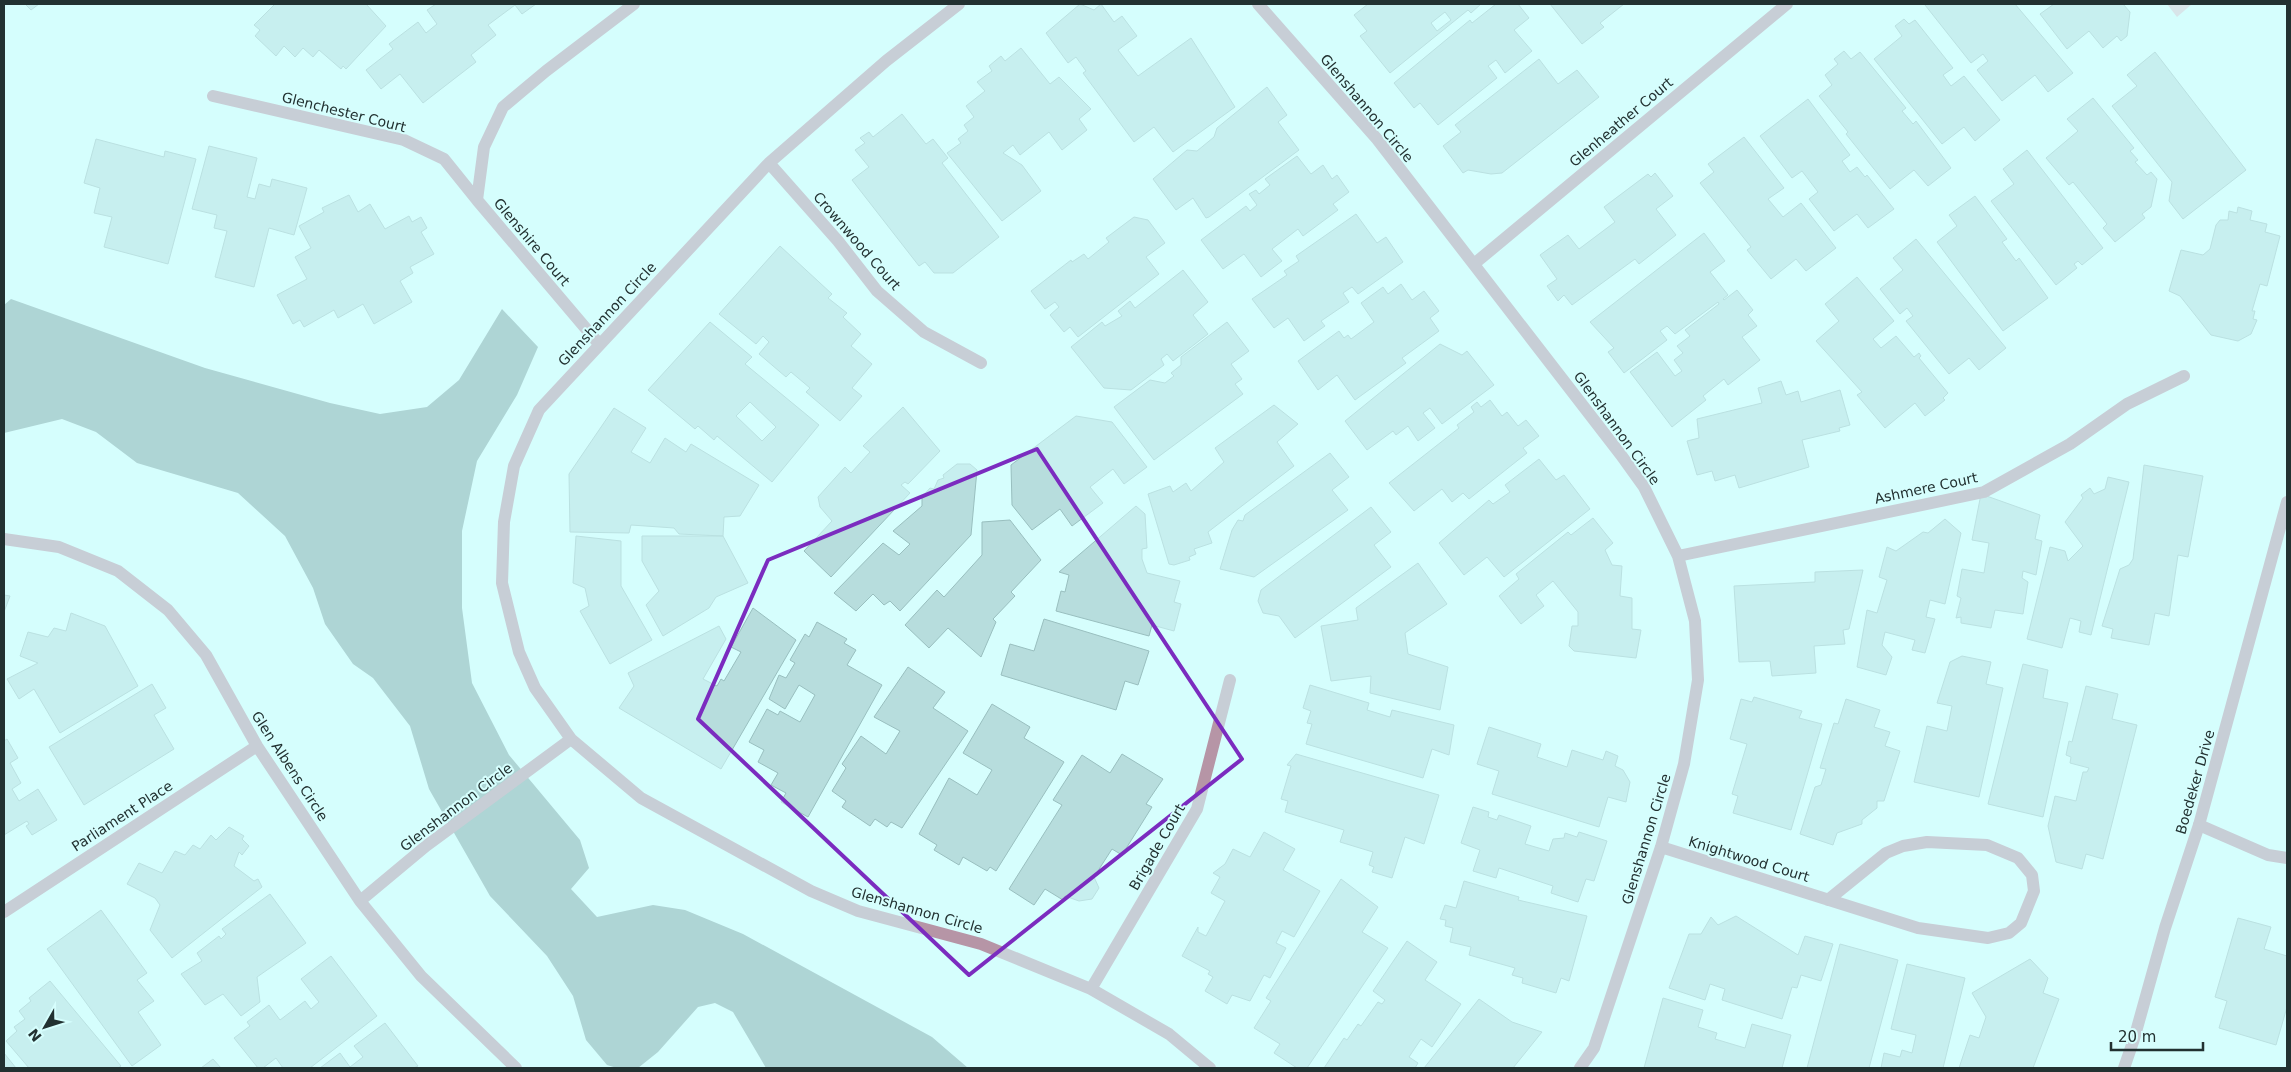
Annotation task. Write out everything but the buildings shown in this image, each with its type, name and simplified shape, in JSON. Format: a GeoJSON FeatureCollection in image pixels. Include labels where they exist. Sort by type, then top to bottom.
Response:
{"type":"FeatureCollection","features":[{"type":"Feature","properties":{"kind":"street","name":"Glenshire Court"},"geometry":{"type":"LineString","coordinates":[[599,344],[477,200],[484,147],[502,107],[634,4]]}},
{"type":"Feature","properties":{"kind":"street","name":"Glenshannon Circle"},"geometry":{"type":"LineString","coordinates":[[959,4],[886,61],[769,163],[539,410],[514,466],[504,522],[502,583],[519,652],[535,688],[571,739],[641,798],[811,890],[858,911],[981,944],[1091,989],[1169,1034],[1210,1068]]}},
{"type":"Feature","properties":{"kind":"street","name":"Glenshannon Circle"},"geometry":{"type":"LineString","coordinates":[[1258,4],[1377,139],[1621,455],[1644,487],[1678,556],[1695,621],[1698,680],[1684,764],[1661,847],[1594,1048],[1580,1068]]}},
{"type":"Feature","properties":{"kind":"street","name":"Glenheather Court"},"geometry":{"type":"LineString","coordinates":[[1474,264],[1787,4]]}},
{"type":"Feature","properties":{"kind":"street","name":"Glenchester Court"},"geometry":{"type":"LineString","coordinates":[[213,96],[404,140],[444,159],[477,200]]}},
{"type":"Feature","properties":{"kind":"street","name":"Crownwood Court"},"geometry":{"type":"LineString","coordinates":[[769,163],[838,241],[877,291],[924,332],[981,363]]}},
{"type":"Feature","properties":{"kind":"street","name":"Ashmere Court"},"geometry":{"type":"LineString","coordinates":[[1678,556],[1984,492],[2070,444],[2127,404],[2184,376]]}},
{"type":"Feature","properties":{"kind":"street","name":"Boedeker Drive"},"geometry":{"type":"LineString","coordinates":[[2124,1068],[2165,928],[2199,825],[2287,502]]}},
{"type":"Feature","properties":{"kind":"street","name":"Glen Albens Circle"},"geometry":{"type":"LineString","coordinates":[[4,539],[59,547],[118,572],[168,610],[206,655],[257,746],[360,901],[421,976],[514,1068]]}},
{"type":"Feature","properties":{"kind":"street","name":"Brigade Court"},"geometry":{"type":"LineString","coordinates":[[1091,989],[1197,809],[1230,680]]}},
{"type":"Feature","properties":{"kind":"street","name":"Glenshannon Circle"},"geometry":{"type":"LineString","coordinates":[[360,901],[426,846],[571,739]]}},
{"type":"Feature","properties":{"kind":"street","name":"Parliament Place"},"geometry":{"type":"LineString","coordinates":[[4,912],[257,746]]}},
{"type":"Feature","properties":{"kind":"street"},"geometry":{"type":"LineString","coordinates":[[2199,825],[2268,855],[2287,858]]}},
{"type":"Feature","properties":{"kind":"street","name":"Knightwood Court"},"geometry":{"type":"LineString","coordinates":[[1661,847],[1828,900],[1918,928],[1988,938],[2009,932],[2020,923],[2034,891],[2032,875],[2018,858],[1987,845],[1927,842],[1903,846],[1886,853],[1828,900]]}},
{"type":"Feature","properties":{"kind":"highlighted area"},"geometry":{"type":"Polygon","coordinates":[[[1037,449],[1242,759],[969,975],[698,719],[768,560],[1037,449]]]}},
{"type":"Feature","properties":{"kind":"shaded area"},"geometry":{"type":"Polygon","coordinates":[[[2167,4],[2192,4],[2177,17],[2167,4]]]}},
{"type":"Feature","properties":{"kind":"water"},"geometry":{"type":"Polygon","coordinates":[[[11,299],[205,368],[330,403],[380,414],[427,407],[459,380],[502,309],[538,347],[517,395],[477,461],[462,531],[462,608],[472,683],[509,755],[580,840],[589,868],[571,889],[597,917],[653,905],[685,910],[743,934],[932,1037],[968,1068],[766,1068],[733,1012],[715,1003],[698,1007],[658,1052],[638,1068],[617,1068],[607,1065],[586,1040],[573,996],[547,956],[490,896],[429,789],[410,726],[373,678],[353,664],[325,624],[313,588],[285,536],[238,493],[137,463],[96,432],[62,419],[4,433],[4,305],[11,299]]]}}]}
